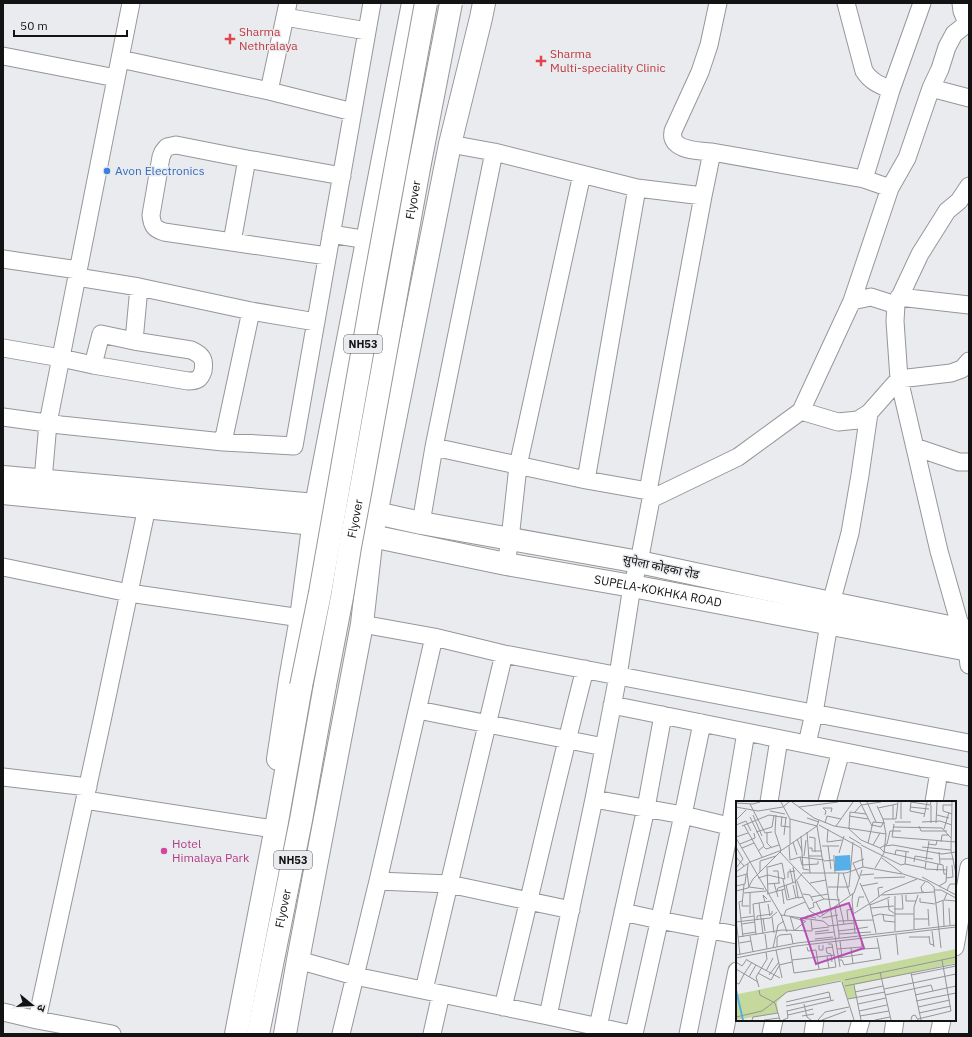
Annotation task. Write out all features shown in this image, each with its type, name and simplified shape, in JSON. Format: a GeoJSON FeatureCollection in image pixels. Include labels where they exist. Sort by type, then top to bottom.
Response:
{"type":"FeatureCollection","features":[{"type":"Feature","properties":{"kind":"main road"},"geometry":{"type":"LineString","coordinates":[[229,1034],[268,828],[315,514],[414,3]]}},
{"type":"Feature","properties":{"kind":"main road","name":"Flyover"},"geometry":{"type":"LineString","coordinates":[[236,1034],[277,822],[301,686],[320,594],[375,280],[426,3]]}},
{"type":"Feature","properties":{"kind":"main road","name":"Flyover"},"geometry":{"type":"LineString","coordinates":[[258,1034],[301,820],[419,168],[451,3]]}},
{"type":"Feature","properties":{"kind":"main road"},"geometry":{"type":"LineString","coordinates":[[285,1034],[362,624],[372,535],[376,513],[450,144],[484,3]]}},
{"type":"Feature","properties":{"kind":"main road"},"geometry":{"type":"LineString","coordinates":[[3,477],[43,480],[315,514],[350,521]]}},
{"type":"Feature","properties":{"kind":"main road"},"geometry":{"type":"LineString","coordinates":[[3,493],[147,507],[315,514]]}},
{"type":"Feature","properties":{"kind":"main road","name":"सुपेला कोहका रोड"},"geometry":{"type":"LineString","coordinates":[[350,521],[376,513],[421,523],[639,562],[830,613]]}},
{"type":"Feature","properties":{"kind":"main road","name":"SUPELA-KOKHKA ROAD"},"geometry":{"type":"LineString","coordinates":[[350,521],[372,535],[506,564],[632,586],[830,613],[967,645]]}},
{"type":"Feature","properties":{"kind":"street"},"geometry":{"type":"LineString","coordinates":[[43,480],[48,423],[131,3]]}},
{"type":"Feature","properties":{"kind":"street"},"geometry":{"type":"LineString","coordinates":[[3,417],[223,442],[294,446],[372,3]]}},
{"type":"Feature","properties":{"kind":"street"},"geometry":{"type":"LineString","coordinates":[[718,3],[709,45],[700,72],[673,131],[673,138],[679,146],[692,150],[712,152],[864,179],[890,188]]}},
{"type":"Feature","properties":{"kind":"street"},"geometry":{"type":"LineString","coordinates":[[846,3],[864,72],[875,83],[891,90]]}},
{"type":"Feature","properties":{"kind":"street"},"geometry":{"type":"LineString","coordinates":[[864,179],[891,90],[922,3]]}},
{"type":"Feature","properties":{"kind":"street"},"geometry":{"type":"LineString","coordinates":[[434,447],[649,495],[738,457],[801,411],[852,301],[890,188],[907,158],[947,46],[954,34],[968,22],[962,11],[962,3]]}},
{"type":"Feature","properties":{"kind":"street"},"geometry":{"type":"LineString","coordinates":[[269,91],[286,10],[367,31]]}},
{"type":"Feature","properties":{"kind":"street"},"geometry":{"type":"LineString","coordinates":[[3,56],[116,78]]}},
{"type":"Feature","properties":{"kind":"street"},"geometry":{"type":"LineString","coordinates":[[120,58],[269,91],[353,112]]}},
{"type":"Feature","properties":{"kind":"street"},"geometry":{"type":"LineString","coordinates":[[931,88],[969,98]]}},
{"type":"Feature","properties":{"kind":"street"},"geometry":{"type":"LineString","coordinates":[[450,144],[494,152],[637,188],[703,196]]}},
{"type":"Feature","properties":{"kind":"street"},"geometry":{"type":"LineString","coordinates":[[327,256],[160,231],[154,227],[151,215],[161,157],[167,147],[176,145],[342,176]]}},
{"type":"Feature","properties":{"kind":"street"},"geometry":{"type":"LineString","coordinates":[[421,523],[434,447],[494,152]]}},
{"type":"Feature","properties":{"kind":"street"},"geometry":{"type":"LineString","coordinates":[[548,1016],[594,799],[618,676],[632,586],[639,562],[649,495],[712,152]]}},
{"type":"Feature","properties":{"kind":"street"},"geometry":{"type":"LineString","coordinates":[[232,242],[247,159]]}},
{"type":"Feature","properties":{"kind":"street"},"geometry":{"type":"LineString","coordinates":[[506,564],[518,466],[582,174]]}},
{"type":"Feature","properties":{"kind":"street"},"geometry":{"type":"LineString","coordinates":[[967,645],[939,550],[914,447],[899,379],[895,321],[898,301],[920,254],[947,211],[959,201],[969,186]]}},
{"type":"Feature","properties":{"kind":"street"},"geometry":{"type":"LineString","coordinates":[[586,480],[637,188]]}},
{"type":"Feature","properties":{"kind":"street"},"geometry":{"type":"LineString","coordinates":[[331,234],[368,240]]}},
{"type":"Feature","properties":{"kind":"street"},"geometry":{"type":"LineString","coordinates":[[3,259],[139,286],[251,311],[316,322]]}},
{"type":"Feature","properties":{"kind":"street"},"geometry":{"type":"LineString","coordinates":[[134,341],[139,286]]}},
{"type":"Feature","properties":{"kind":"street"},"geometry":{"type":"LineString","coordinates":[[852,301],[871,297],[898,301],[969,305]]}},
{"type":"Feature","properties":{"kind":"street"},"geometry":{"type":"LineString","coordinates":[[223,442],[251,311]]}},
{"type":"Feature","properties":{"kind":"street"},"geometry":{"type":"LineString","coordinates":[[3,348],[94,365],[188,381],[198,379],[202,376],[203,362],[198,353],[191,350],[101,334],[94,365]]}},
{"type":"Feature","properties":{"kind":"street"},"geometry":{"type":"LineString","coordinates":[[801,411],[838,422],[858,420],[869,413],[899,379],[950,373],[967,367]]}},
{"type":"Feature","properties":{"kind":"street"},"geometry":{"type":"LineString","coordinates":[[807,744],[814,713],[830,613],[850,533],[869,413]]}},
{"type":"Feature","properties":{"kind":"street"},"geometry":{"type":"LineString","coordinates":[[914,447],[959,462],[969,462]]}},
{"type":"Feature","properties":{"kind":"street"},"geometry":{"type":"LineString","coordinates":[[37,1020],[87,793],[147,507]]}},
{"type":"Feature","properties":{"kind":"street"},"geometry":{"type":"LineString","coordinates":[[3,567],[129,593],[300,618]]}},
{"type":"Feature","properties":{"kind":"street"},"geometry":{"type":"LineString","coordinates":[[362,624],[434,637],[504,654],[969,743]]}},
{"type":"Feature","properties":{"kind":"street"},"geometry":{"type":"LineString","coordinates":[[341,1034],[434,637]]}},
{"type":"Feature","properties":{"kind":"street"},"geometry":{"type":"LineString","coordinates":[[432,1034],[433,992],[449,884],[504,654]]}},
{"type":"Feature","properties":{"kind":"street"},"geometry":{"type":"LineString","coordinates":[[503,1006],[585,669]]}},
{"type":"Feature","properties":{"kind":"street"},"geometry":{"type":"LineString","coordinates":[[612,705],[969,777]]}},
{"type":"Feature","properties":{"kind":"street"},"geometry":{"type":"LineString","coordinates":[[418,710],[604,747]]}},
{"type":"Feature","properties":{"kind":"street"},"geometry":{"type":"LineString","coordinates":[[598,1027],[646,808],[663,715]]}},
{"type":"Feature","properties":{"kind":"street"},"geometry":{"type":"LineString","coordinates":[[298,960],[355,976],[633,1034],[683,815],[702,723]]}},
{"type":"Feature","properties":{"kind":"street"},"geometry":{"type":"LineString","coordinates":[[737,801],[746,732]]}},
{"type":"Feature","properties":{"kind":"street"},"geometry":{"type":"LineString","coordinates":[[769,801],[779,739]]}},
{"type":"Feature","properties":{"kind":"street"},"geometry":{"type":"LineString","coordinates":[[827,801],[841,751]]}},
{"type":"Feature","properties":{"kind":"street"},"geometry":{"type":"LineString","coordinates":[[934,801],[939,771]]}},
{"type":"Feature","properties":{"kind":"street"},"geometry":{"type":"LineString","coordinates":[[3,777],[268,828]]}},
{"type":"Feature","properties":{"kind":"street"},"geometry":{"type":"LineString","coordinates":[[594,799],[683,815],[733,827]]}},
{"type":"Feature","properties":{"kind":"street"},"geometry":{"type":"LineString","coordinates":[[688,1034],[709,929],[733,827],[736,805]]}},
{"type":"Feature","properties":{"kind":"street"},"geometry":{"type":"LineString","coordinates":[[956,940],[965,876]]}},
{"type":"Feature","properties":{"kind":"street"},"geometry":{"type":"LineString","coordinates":[[378,881],[449,884],[571,910]]}},
{"type":"Feature","properties":{"kind":"street"},"geometry":{"type":"LineString","coordinates":[[623,912],[736,935]]}},
{"type":"Feature","properties":{"kind":"street"},"geometry":{"type":"LineString","coordinates":[[724,1034],[736,975]]}},
{"type":"Feature","properties":{"kind":"street"},"geometry":{"type":"LineString","coordinates":[[3,1012],[112,1034]]}},
{"type":"Feature","properties":{"kind":"street"},"geometry":{"type":"LineString","coordinates":[[771,1034],[774,1021]]}},
{"type":"Feature","properties":{"kind":"street"},"geometry":{"type":"LineString","coordinates":[[813,1034],[816,1021]]}},
{"type":"Feature","properties":{"kind":"street"},"geometry":{"type":"LineString","coordinates":[[857,1034],[861,1021]]}},
{"type":"Feature","properties":{"kind":"street"},"geometry":{"type":"LineString","coordinates":[[892,1034],[895,1021]]}},
{"type":"Feature","properties":{"kind":"street"},"geometry":{"type":"LineString","coordinates":[[939,1034],[942,1021]]}},
{"type":"Feature","properties":{"kind":"place","name":"Sharma Nethralaya"},"geometry":{"type":"Point","coordinates":[230,39]}},
{"type":"Feature","properties":{"kind":"place","name":"Sharma Multi-speciality Clinic"},"geometry":{"type":"Point","coordinates":[541,61]}},
{"type":"Feature","properties":{"kind":"place","name":"Avon Electronics"},"geometry":{"type":"Point","coordinates":[107,171]}},
{"type":"Feature","properties":{"kind":"place","name":"Hotel Himalaya Park"},"geometry":{"type":"Point","coordinates":[164,851]}}]}
